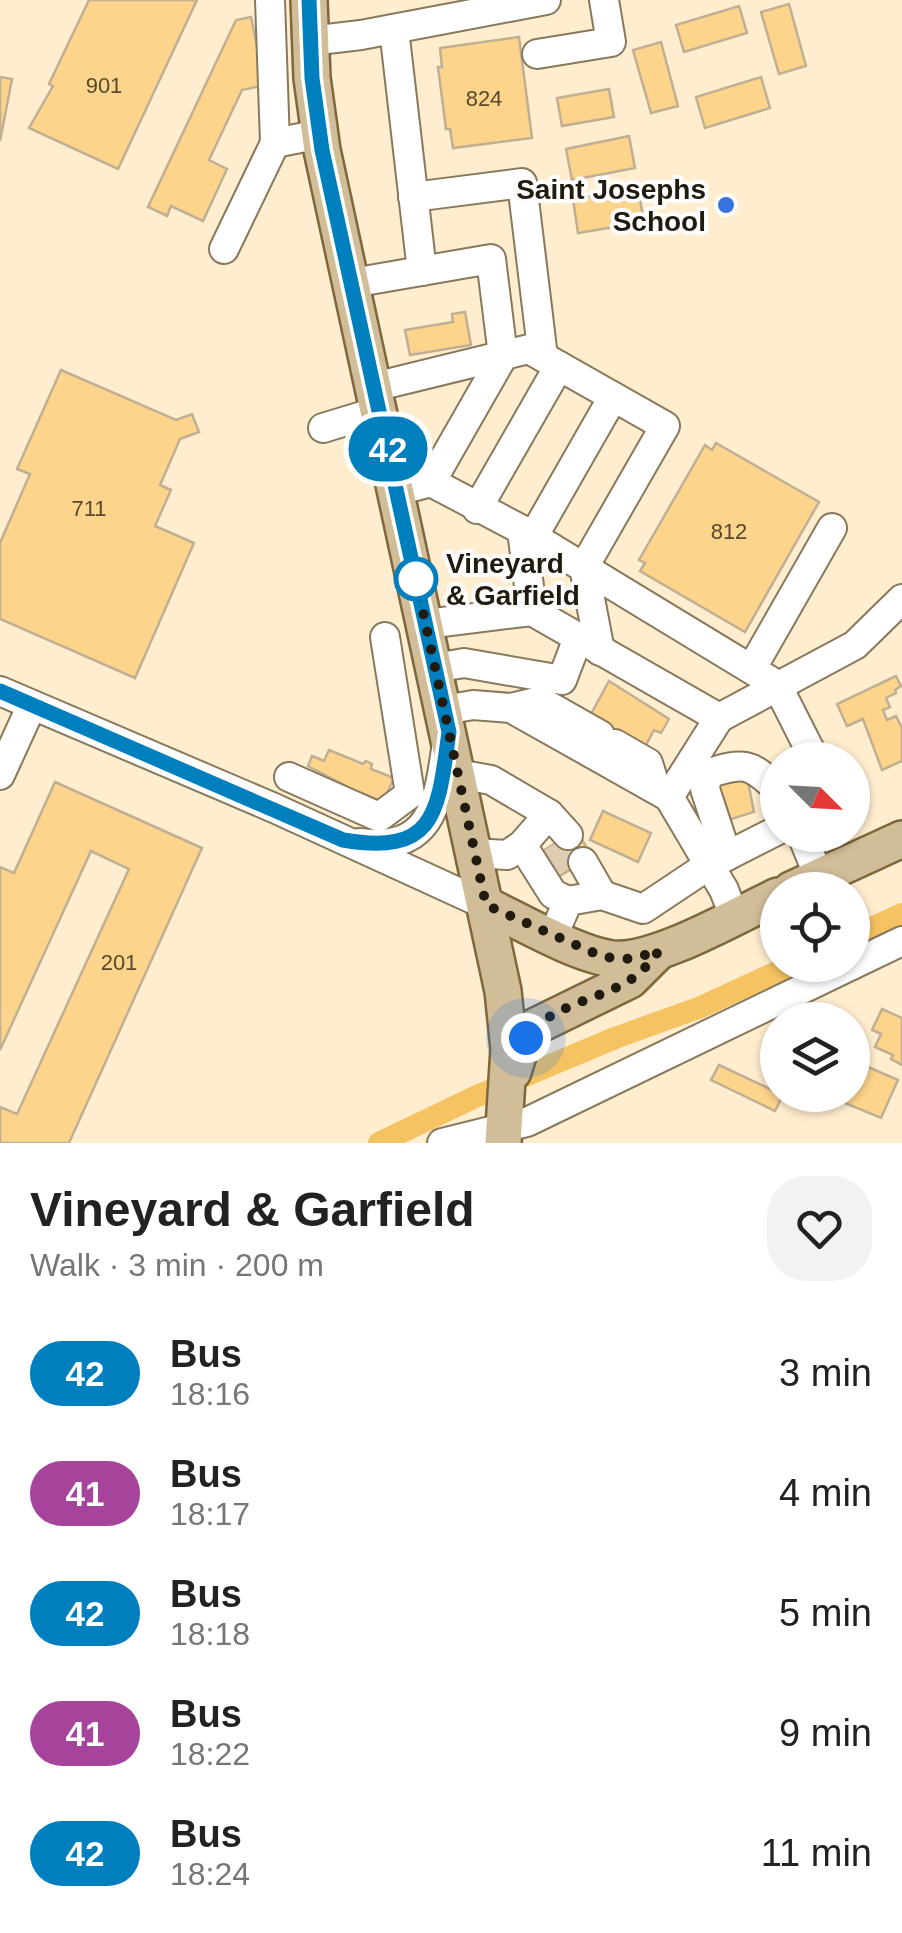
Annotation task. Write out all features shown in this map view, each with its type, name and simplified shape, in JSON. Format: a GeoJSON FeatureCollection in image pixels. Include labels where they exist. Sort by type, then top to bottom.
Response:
{"type":"FeatureCollection","features":[{"type":"Feature","properties":{"kind":"main road"},"geometry":{"type":"LineString","coordinates":[[309,0],[320,134],[502,991],[507,1100]]}},
{"type":"Feature","properties":{"kind":"main road"},"geometry":{"type":"LineString","coordinates":[[870,844],[902,839]]}},
{"type":"Feature","properties":{"kind":"main road"},"geometry":{"type":"LineString","coordinates":[[822,872],[849,852]]}},
{"type":"Feature","properties":{"kind":"main road"},"geometry":{"type":"LineString","coordinates":[[486,905],[593,953],[631,959],[659,951],[760,904]]}},
{"type":"Feature","properties":{"kind":"main road"},"geometry":{"type":"LineString","coordinates":[[507,1100],[520,1048],[534,1027],[630,980],[659,951]]}},
{"type":"Feature","properties":{"kind":"street"},"geometry":{"type":"LineString","coordinates":[[224,248],[275,144],[270,0]]}},
{"type":"Feature","properties":{"kind":"street"},"geometry":{"type":"LineString","coordinates":[[310,42],[546,0]]}},
{"type":"Feature","properties":{"kind":"street"},"geometry":{"type":"LineString","coordinates":[[537,54],[611,42],[604,0]]}},
{"type":"Feature","properties":{"kind":"street"},"geometry":{"type":"LineString","coordinates":[[394,29],[422,272]]}},
{"type":"Feature","properties":{"kind":"street"},"geometry":{"type":"LineString","coordinates":[[275,144],[320,134]]}},
{"type":"Feature","properties":{"kind":"street"},"geometry":{"type":"LineString","coordinates":[[413,197],[522,183],[551,362],[478,508]]}},
{"type":"Feature","properties":{"kind":"street"},"geometry":{"type":"LineString","coordinates":[[352,283],[490,259],[503,356],[431,482]]}},
{"type":"Feature","properties":{"kind":"street"},"geometry":{"type":"LineString","coordinates":[[322,428],[377,399],[529,349],[665,426],[584,568],[589,644],[562,680],[464,662],[435,668]]}},
{"type":"Feature","properties":{"kind":"street"},"geometry":{"type":"LineString","coordinates":[[532,611],[528,534],[613,397]]}},
{"type":"Feature","properties":{"kind":"street"},"geometry":{"type":"LineString","coordinates":[[397,490],[431,482],[528,534],[752,668],[777,685],[806,742]]}},
{"type":"Feature","properties":{"kind":"street"},"geometry":{"type":"LineString","coordinates":[[752,668],[832,528]]}},
{"type":"Feature","properties":{"kind":"street"},"geometry":{"type":"LineString","coordinates":[[663,793],[719,718],[855,645],[902,599]]}},
{"type":"Feature","properties":{"kind":"street"},"geometry":{"type":"LineString","coordinates":[[426,624],[532,611],[719,718]]}},
{"type":"Feature","properties":{"kind":"street"},"geometry":{"type":"LineString","coordinates":[[484,618],[487,666],[501,707],[663,793]]}},
{"type":"Feature","properties":{"kind":"street"},"geometry":{"type":"LineString","coordinates":[[289,777],[379,817],[410,794],[384,636]]}},
{"type":"Feature","properties":{"kind":"street"},"geometry":{"type":"LineString","coordinates":[[0,691],[486,905]]}},
{"type":"Feature","properties":{"kind":"street"},"geometry":{"type":"LineString","coordinates":[[343,840],[396,844],[418,832],[439,793],[446,721],[540,701],[648,763],[663,793],[718,860]]}},
{"type":"Feature","properties":{"kind":"street"},"geometry":{"type":"LineString","coordinates":[[0,775],[32,705]]}},
{"type":"Feature","properties":{"kind":"street"},"geometry":{"type":"LineString","coordinates":[[734,916],[718,860],[705,789],[706,774],[738,764],[750,766],[760,775]]}},
{"type":"Feature","properties":{"kind":"street"},"geometry":{"type":"LineString","coordinates":[[458,774],[491,780],[547,833],[553,894],[643,909],[718,860],[760,839]]}},
{"type":"Feature","properties":{"kind":"street"},"geometry":{"type":"LineString","coordinates":[[474,853],[507,855],[547,833]]}},
{"type":"Feature","properties":{"kind":"street"},"geometry":{"type":"LineString","coordinates":[[577,866],[586,898]]}},
{"type":"Feature","properties":{"kind":"street"},"geometry":{"type":"LineString","coordinates":[[553,936],[586,898]]}},
{"type":"Feature","properties":{"kind":"street"},"geometry":{"type":"LineString","coordinates":[[643,909],[659,951]]}},
{"type":"Feature","properties":{"kind":"street"},"geometry":{"type":"LineString","coordinates":[[870,956],[902,941]]}},
{"type":"Feature","properties":{"kind":"street"},"geometry":{"type":"LineString","coordinates":[[442,1143],[507,1100],[527,1122],[817,982]]}},
{"type":"Feature","properties":{"kind":"building"},"geometry":{"type":"Polygon","coordinates":[[[89,0],[197,0],[118,169],[29,128],[53,86],[49,84],[89,0]]]}},
{"type":"Feature","properties":{"kind":"building"},"geometry":{"type":"Polygon","coordinates":[[[789,4],[806,66],[779,74],[761,12],[789,4]]]}},
{"type":"Feature","properties":{"kind":"building"},"geometry":{"type":"Polygon","coordinates":[[[739,6],[747,33],[684,52],[676,25],[739,6]]]}},
{"type":"Feature","properties":{"kind":"building"},"geometry":{"type":"Polygon","coordinates":[[[251,17],[265,85],[242,90],[209,160],[227,169],[203,221],[171,206],[167,216],[148,207],[236,20],[251,17]]]}},
{"type":"Feature","properties":{"kind":"building"},"geometry":{"type":"Polygon","coordinates":[[[519,37],[532,138],[453,148],[450,129],[446,129],[438,67],[442,67],[440,48],[519,37]]]}},
{"type":"Feature","properties":{"kind":"building"},"geometry":{"type":"Polygon","coordinates":[[[661,42],[678,106],[651,113],[633,50],[661,42]]]}},
{"type":"Feature","properties":{"kind":"building"},"geometry":{"type":"Polygon","coordinates":[[[0,77],[12,79],[0,141],[0,77]]]}},
{"type":"Feature","properties":{"kind":"building"},"geometry":{"type":"Polygon","coordinates":[[[761,77],[770,108],[705,128],[696,97],[761,77]]]}},
{"type":"Feature","properties":{"kind":"building"},"geometry":{"type":"Polygon","coordinates":[[[609,89],[614,117],[562,126],[557,98],[609,89]]]}},
{"type":"Feature","properties":{"kind":"building"},"geometry":{"type":"Polygon","coordinates":[[[629,136],[635,168],[572,180],[566,149],[629,136]]]}},
{"type":"Feature","properties":{"kind":"building"},"geometry":{"type":"Polygon","coordinates":[[[638,188],[644,222],[578,233],[573,199],[638,188]]]}},
{"type":"Feature","properties":{"kind":"building"},"geometry":{"type":"Polygon","coordinates":[[[465,312],[471,345],[410,355],[405,330],[453,322],[452,314],[465,312]]]}},
{"type":"Feature","properties":{"kind":"building"},"geometry":{"type":"Polygon","coordinates":[[[61,370],[176,420],[192,414],[199,432],[180,439],[160,485],[171,490],[155,526],[194,543],[135,678],[0,619],[0,543],[30,474],[17,469],[61,370]]]}},
{"type":"Feature","properties":{"kind":"building"},"geometry":{"type":"Polygon","coordinates":[[[716,443],[819,502],[745,632],[640,571],[645,563],[639,560],[705,445],[712,450],[716,443]]]}},
{"type":"Feature","properties":{"kind":"building"},"geometry":{"type":"Polygon","coordinates":[[[896,676],[901,686],[886,698],[890,707],[883,710],[887,720],[896,716],[902,728],[902,761],[882,770],[863,719],[847,726],[837,704],[896,676]]]}},
{"type":"Feature","properties":{"kind":"building"},"geometry":{"type":"Polygon","coordinates":[[[609,681],[669,719],[661,733],[654,730],[645,747],[586,723],[609,681]]]}},
{"type":"Feature","properties":{"kind":"building"},"geometry":{"type":"Polygon","coordinates":[[[329,750],[363,764],[366,761],[372,764],[371,769],[394,778],[383,802],[357,791],[355,795],[346,791],[348,787],[308,766],[312,756],[324,761],[329,750]]]}},
{"type":"Feature","properties":{"kind":"building"},"geometry":{"type":"Polygon","coordinates":[[[746,772],[754,812],[725,821],[713,782],[746,772]]]}},
{"type":"Feature","properties":{"kind":"building"},"geometry":{"type":"Polygon","coordinates":[[[55,782],[202,848],[69,1143],[0,1143],[0,1107],[17,1114],[129,869],[91,851],[0,1050],[0,867],[14,873],[55,782]]]}},
{"type":"Feature","properties":{"kind":"building"},"geometry":{"type":"Polygon","coordinates":[[[603,811],[651,833],[638,862],[590,840],[603,811]]]}},
{"type":"Feature","properties":{"kind":"building"},"geometry":{"type":"Polygon","coordinates":[[[576,830],[592,856],[550,882],[534,857],[576,830]]]}},
{"type":"Feature","properties":{"kind":"building"},"geometry":{"type":"Polygon","coordinates":[[[882,1009],[902,1018],[902,1065],[891,1059],[893,1055],[875,1047],[881,1034],[872,1030],[882,1009]]]}},
{"type":"Feature","properties":{"kind":"building"},"geometry":{"type":"Polygon","coordinates":[[[719,1065],[760,1084],[760,1104],[711,1080],[719,1065]]]}},
{"type":"Feature","properties":{"kind":"building"},"geometry":{"type":"Polygon","coordinates":[[[870,1068],[898,1080],[881,1118],[867,1112],[870,1112],[870,1068]]]}},
{"type":"Feature","properties":{"kind":"waterway"},"geometry":{"type":"LineString","coordinates":[[870,929],[902,914]]}},
{"type":"Feature","properties":{"kind":"waterway"},"geometry":{"type":"LineString","coordinates":[[379,1143],[477,1096],[760,980]]}},
{"type":"Feature","properties":{"kind":"tunnel"},"geometry":{"type":"LineString","coordinates":[[554,844],[571,870]]}},
{"type":"Feature","properties":{"kind":"bus line","name":"42"},"geometry":{"type":"LineString","coordinates":[[0,691],[343,840],[396,844],[418,832],[430,815],[439,793],[449,732],[322,150],[312,78],[309,0]]}},
{"type":"Feature","properties":{"kind":"place","name":"Saint Josephs School"},"geometry":{"type":"Point","coordinates":[726,205]}},
{"type":"Feature","properties":{"kind":"place","name":"Vineyard & Garfield"},"geometry":{"type":"Point","coordinates":[416,579]}},
{"type":"Feature","properties":{"kind":"route"},"geometry":{"type":"LineString","coordinates":[[416,579],[486,905],[603,957],[631,959],[659,951],[637,975],[549,1017],[526,1038]]}}]}
